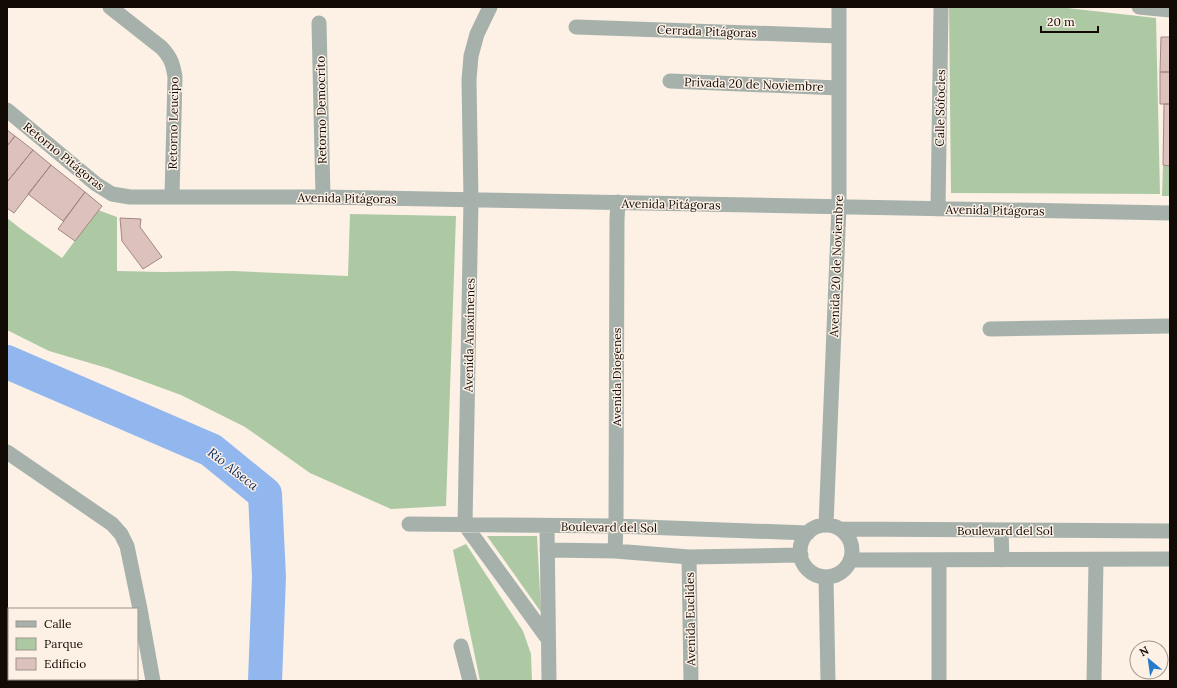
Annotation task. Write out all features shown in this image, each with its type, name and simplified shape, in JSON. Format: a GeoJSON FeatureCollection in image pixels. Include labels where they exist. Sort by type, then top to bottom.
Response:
{"type":"FeatureCollection","features":[{"type":"Feature","properties":{"kind":"street","name":"Retorno Leucipo"},"geometry":{"type":"LineString","coordinates":[[110,7],[162,48],[174,66],[172,196]]}},
{"type":"Feature","properties":{"kind":"street","name":"Avenida Anaxímenes"},"geometry":{"type":"LineString","coordinates":[[465,525],[471,200],[469,80],[471,56],[477,34],[490,7]]}},
{"type":"Feature","properties":{"kind":"street","name":"Avenida 20 de Noviembre"},"geometry":{"type":"LineString","coordinates":[[833,527],[839,207],[839,7]]}},
{"type":"Feature","properties":{"kind":"street","name":"Calle Sófocles"},"geometry":{"type":"LineString","coordinates":[[938,209],[941,7]]}},
{"type":"Feature","properties":{"kind":"street"},"geometry":{"type":"LineString","coordinates":[[1139,7],[1170,10]]}},
{"type":"Feature","properties":{"kind":"street","name":"Retorno Democrito"},"geometry":{"type":"LineString","coordinates":[[319,23],[323,197]]}},
{"type":"Feature","properties":{"kind":"street","name":"Cerrada Pitágoras"},"geometry":{"type":"LineString","coordinates":[[576,27],[839,36]]}},
{"type":"Feature","properties":{"kind":"street","name":"Privada 20 de Noviembre"},"geometry":{"type":"LineString","coordinates":[[670,81],[839,88]]}},
{"type":"Feature","properties":{"kind":"street","name":"Retorno Pitágoras"},"geometry":{"type":"LineString","coordinates":[[7,110],[96,184],[112,194],[130,197],[172,196]]}},
{"type":"Feature","properties":{"kind":"street","name":"Avenida Pitágoras"},"geometry":{"type":"LineString","coordinates":[[172,196],[618,202],[1170,213]]}},
{"type":"Feature","properties":{"kind":"street","name":"Avenida Diogenes"},"geometry":{"type":"LineString","coordinates":[[615,551],[618,202]]}},
{"type":"Feature","properties":{"kind":"street"},"geometry":{"type":"LineString","coordinates":[[990,329],[1170,326]]}},
{"type":"Feature","properties":{"kind":"street"},"geometry":{"type":"LineString","coordinates":[[7,452],[112,524],[122,534],[127,546],[153,681]]}},
{"type":"Feature","properties":{"kind":"street","name":"Boulevard del Sol"},"geometry":{"type":"LineString","coordinates":[[409,524],[616,526],[808,532]]}},
{"type":"Feature","properties":{"kind":"street"},"geometry":{"type":"LineString","coordinates":[[465,525],[548,639]]}},
{"type":"Feature","properties":{"kind":"street"},"geometry":{"type":"LineString","coordinates":[[547,526],[549,681]]}},
{"type":"Feature","properties":{"kind":"street"},"geometry":{"type":"LineString","coordinates":[[820,526],[833,527],[847,535],[851,543],[852,552],[850,560],[844,569],[836,574],[826,576],[819,575],[807,568],[803,562],[800,547],[808,532],[820,526]]}},
{"type":"Feature","properties":{"kind":"street","name":"Boulevard del Sol"},"geometry":{"type":"LineString","coordinates":[[833,527],[1170,531]]}},
{"type":"Feature","properties":{"kind":"street"},"geometry":{"type":"LineString","coordinates":[[1001,530],[1002,560]]}},
{"type":"Feature","properties":{"kind":"street","name":"Boulevard del Sol"},"geometry":{"type":"LineString","coordinates":[[547,550],[615,551],[689,557],[801,555]]}},
{"type":"Feature","properties":{"kind":"street","name":"Avenida Euclides"},"geometry":{"type":"LineString","coordinates":[[689,557],[690,681]]}},
{"type":"Feature","properties":{"kind":"street"},"geometry":{"type":"LineString","coordinates":[[850,560],[1170,559]]}},
{"type":"Feature","properties":{"kind":"street"},"geometry":{"type":"LineString","coordinates":[[939,560],[939,681]]}},
{"type":"Feature","properties":{"kind":"street"},"geometry":{"type":"LineString","coordinates":[[1094,681],[1096,560]]}},
{"type":"Feature","properties":{"kind":"street"},"geometry":{"type":"LineString","coordinates":[[826,576],[828,681]]}},
{"type":"Feature","properties":{"kind":"street"},"geometry":{"type":"LineString","coordinates":[[461,646],[470,681]]}},
{"type":"Feature","properties":{"kind":"green space"},"geometry":{"type":"Polygon","coordinates":[[[949,7],[1058,7],[1156,18],[1160,194],[951,193],[949,7]]]}},
{"type":"Feature","properties":{"kind":"green space"},"geometry":{"type":"Polygon","coordinates":[[[1163,165],[1170,166],[1170,196],[1162,196],[1163,165]]]}},
{"type":"Feature","properties":{"kind":"green space"},"geometry":{"type":"Polygon","coordinates":[[[98,210],[117,217],[117,271],[233,271],[348,276],[350,214],[456,216],[446,506],[391,509],[310,473],[245,427],[181,395],[107,368],[49,351],[7,330],[7,218],[62,258],[98,210]]]}},
{"type":"Feature","properties":{"kind":"green space"},"geometry":{"type":"Polygon","coordinates":[[[487,536],[537,536],[541,612],[487,536]]]}},
{"type":"Feature","properties":{"kind":"green space"},"geometry":{"type":"Polygon","coordinates":[[[466,544],[523,631],[531,654],[532,681],[480,681],[453,550],[466,544]]]}},
{"type":"Feature","properties":{"kind":"building"},"geometry":{"type":"Polygon","coordinates":[[[1161,37],[1170,37],[1170,72],[1160,72],[1161,37]]]}},
{"type":"Feature","properties":{"kind":"building"},"geometry":{"type":"Polygon","coordinates":[[[1160,72],[1170,72],[1170,104],[1160,104],[1160,72]]]}},
{"type":"Feature","properties":{"kind":"building"},"geometry":{"type":"Polygon","coordinates":[[[1164,104],[1170,104],[1170,166],[1163,165],[1164,104]]]}},
{"type":"Feature","properties":{"kind":"building"},"geometry":{"type":"Polygon","coordinates":[[[7,130],[15,136],[7,146],[7,130]]]}},
{"type":"Feature","properties":{"kind":"building"},"geometry":{"type":"Polygon","coordinates":[[[15,136],[33,150],[7,182],[7,146],[15,136]]]}},
{"type":"Feature","properties":{"kind":"building"},"geometry":{"type":"Polygon","coordinates":[[[33,150],[51,165],[14,213],[7,208],[7,182],[33,150]]]}},
{"type":"Feature","properties":{"kind":"building"},"geometry":{"type":"Polygon","coordinates":[[[51,165],[85,192],[63,221],[28,194],[51,165]]]}},
{"type":"Feature","properties":{"kind":"building"},"geometry":{"type":"Polygon","coordinates":[[[85,192],[102,206],[75,241],[58,229],[85,192]]]}},
{"type":"Feature","properties":{"kind":"building"},"geometry":{"type":"Polygon","coordinates":[[[120,218],[141,219],[140,227],[162,257],[143,269],[122,241],[120,218]]]}},
{"type":"Feature","properties":{"kind":"waterway","name":"Rio Alseca"},"geometry":{"type":"LineString","coordinates":[[7,362],[211,450],[265,494],[269,577],[265,681]]}}]}
